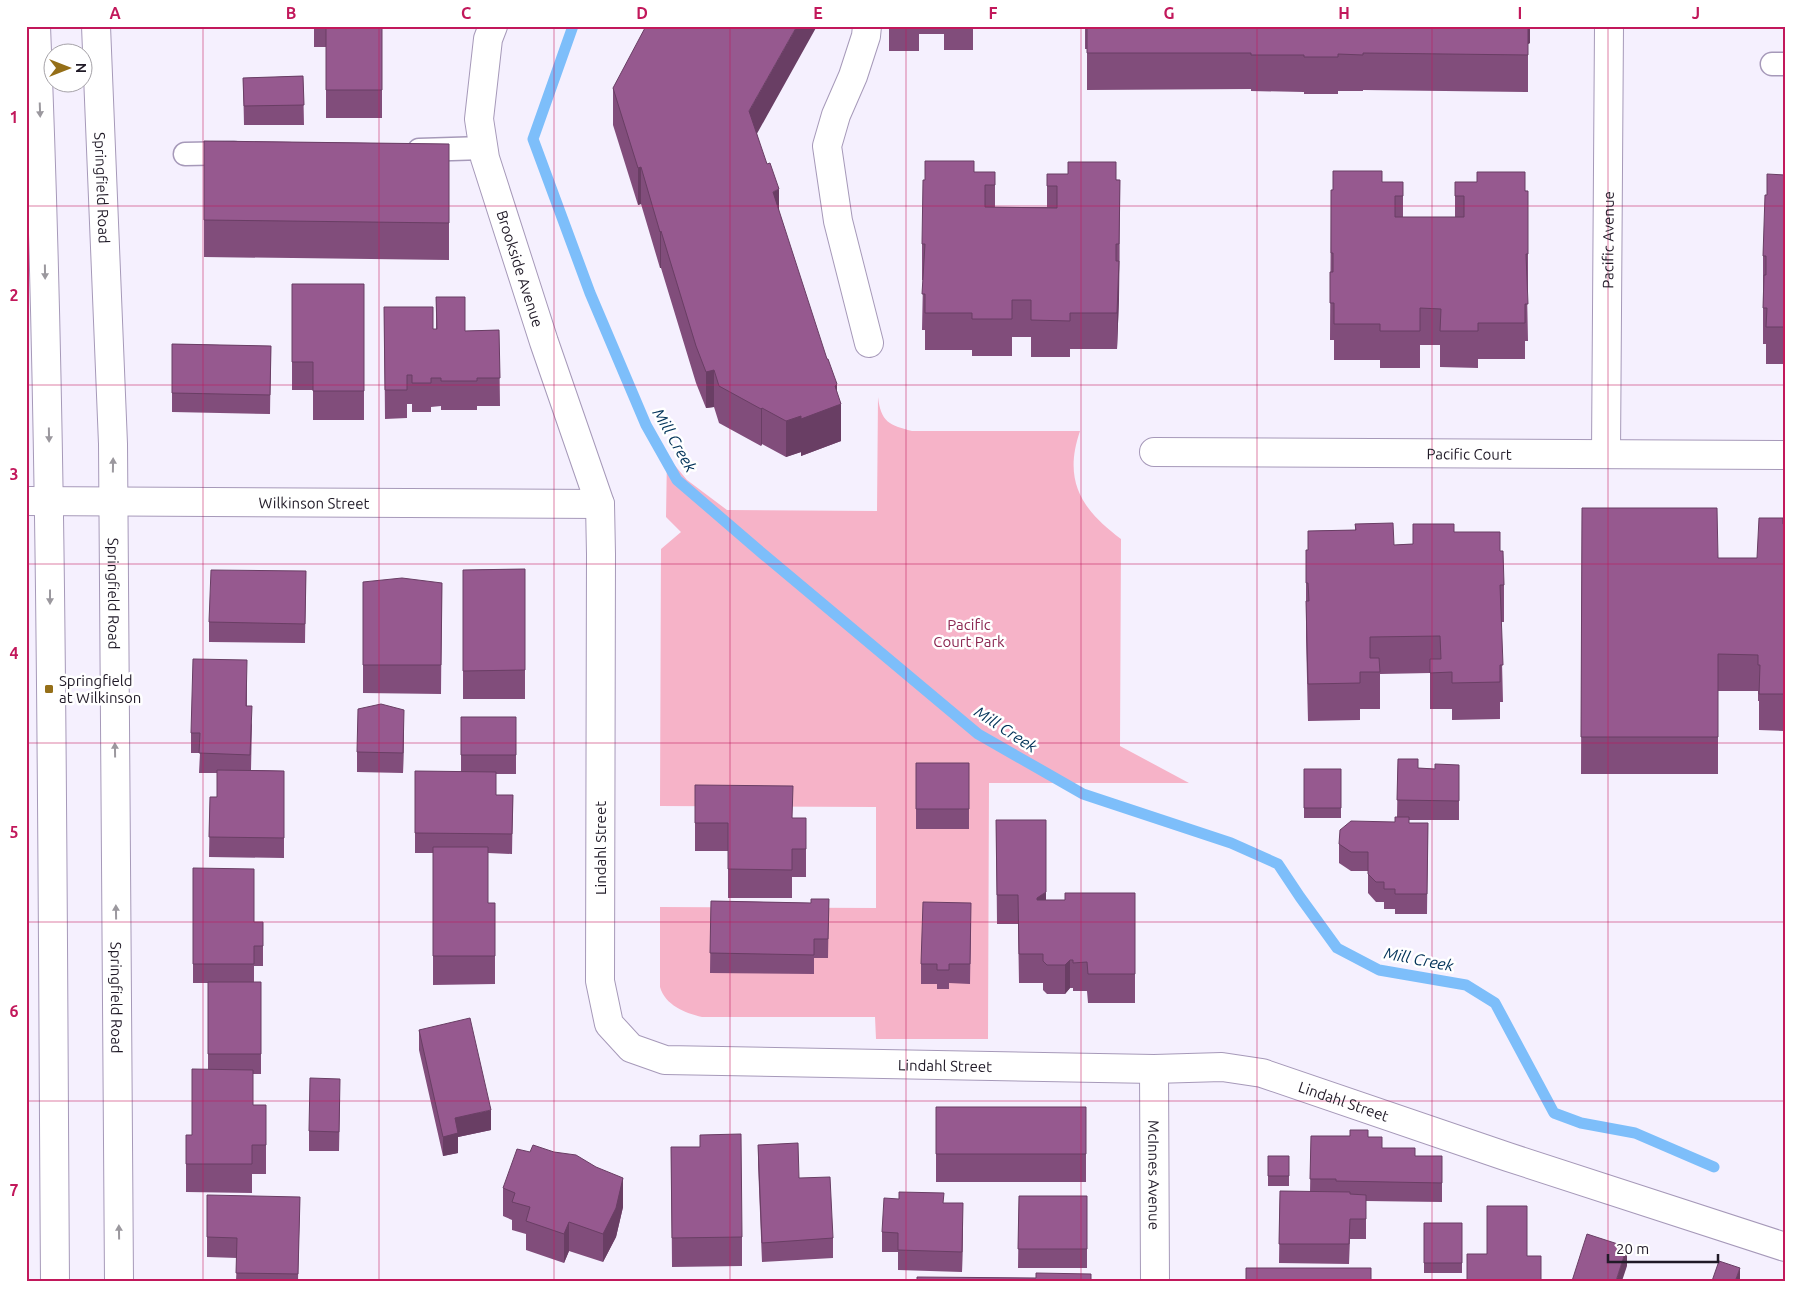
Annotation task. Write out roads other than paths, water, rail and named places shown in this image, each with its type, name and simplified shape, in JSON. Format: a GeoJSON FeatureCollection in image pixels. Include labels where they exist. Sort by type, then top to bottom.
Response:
{"type":"FeatureCollection","features":[{"type":"Feature","properties":{"kind":"street"},"geometry":{"type":"LineString","coordinates":[[36,26],[42,172],[38,501],[54,1281]]}},
{"type":"Feature","properties":{"kind":"street","name":"Springfield Road"},"geometry":{"type":"LineString","coordinates":[[96,26],[113,444],[119,1281]]}},
{"type":"Feature","properties":{"kind":"street","name":"Brookside Avenue"},"geometry":{"type":"LineString","coordinates":[[493,26],[488,39],[479,119],[485,158],[541,333],[600,504]]}},
{"type":"Feature","properties":{"kind":"street"},"geometry":{"type":"LineString","coordinates":[[867,26],[864,44],[826,146],[838,221],[870,343]]}},
{"type":"Feature","properties":{"kind":"street","name":"Pacific Avenue"},"geometry":{"type":"LineString","coordinates":[[1606,454],[1609,26]]}},
{"type":"Feature","properties":{"kind":"street","name":"Pacific Court"},"geometry":{"type":"LineString","coordinates":[[1154,452],[1785,455]]}},
{"type":"Feature","properties":{"kind":"street","name":"Wilkinson Street"},"geometry":{"type":"LineString","coordinates":[[38,501],[600,504]]}},
{"type":"Feature","properties":{"kind":"street","name":"Lindahl Street"},"geometry":{"type":"LineString","coordinates":[[600,504],[600,981],[609,1024],[631,1048],[665,1060],[1154,1068],[1222,1067],[1262,1073],[1508,1157],[1785,1248]]}},
{"type":"Feature","properties":{"kind":"street","name":"McInnes Avenue"},"geometry":{"type":"LineString","coordinates":[[1154,1068],[1155,1281]]}},
{"type":"Feature","properties":{"kind":"lane"},"geometry":{"type":"LineString","coordinates":[[394,150],[484,148]]}},
{"type":"Feature","properties":{"kind":"lane"},"geometry":{"type":"LineString","coordinates":[[185,154],[255,153]]}},
{"type":"Feature","properties":{"kind":"waterway","name":"Mill Creek"},"geometry":{"type":"LineString","coordinates":[[573,26],[533,139],[590,293],[646,425],[677,480],[978,734],[1083,794],[1231,843],[1278,864],[1337,948],[1379,970],[1466,985],[1495,1003],[1554,1113],[1581,1123],[1635,1133],[1714,1167]]}},
{"type":"Feature","properties":{"kind":"place","name":"Springfield at Wilkinson"},"geometry":{"type":"Point","coordinates":[49,689]}},
{"type":"Feature","properties":{"kind":"park label","name":"Pacific Court Park"},"geometry":{"type":"Point","coordinates":[969,632]}}]}
